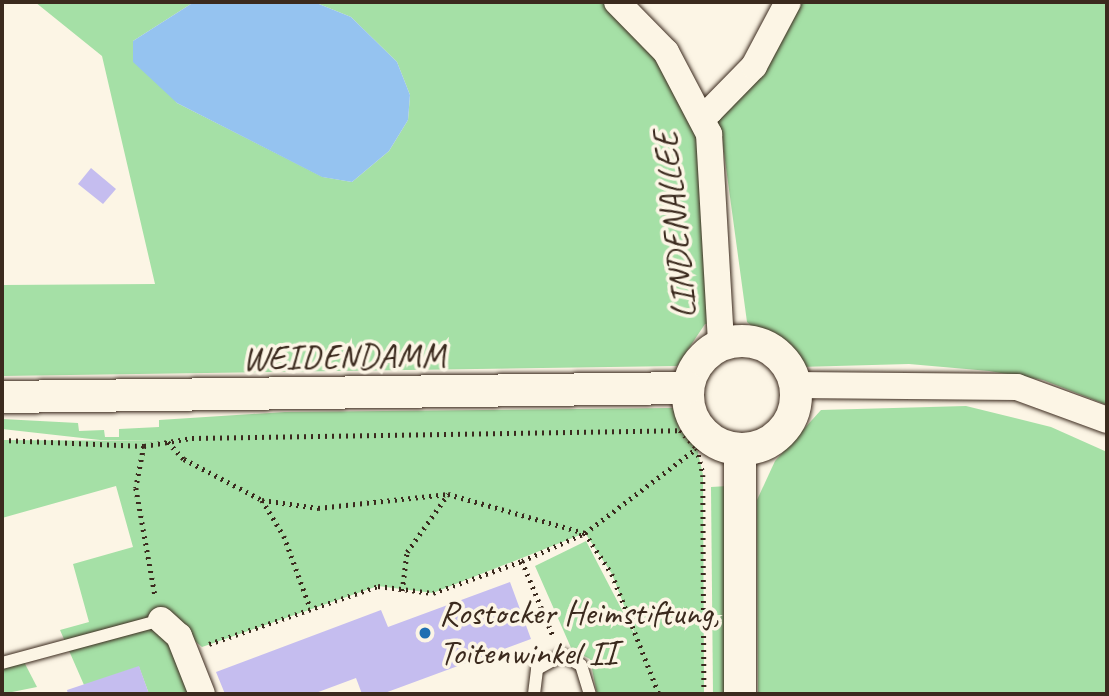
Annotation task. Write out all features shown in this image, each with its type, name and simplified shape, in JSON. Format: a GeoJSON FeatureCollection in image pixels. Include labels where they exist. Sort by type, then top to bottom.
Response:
{"type":"FeatureCollection","features":[{"type":"Feature","properties":{"kind":"street","name":"LINDENALLEE"},"geometry":{"type":"LineString","coordinates":[[617,2],[666,52],[700,112],[709,134],[721,345]]}},
{"type":"Feature","properties":{"kind":"street"},"geometry":{"type":"LineString","coordinates":[[700,112],[710,111],[754,66],[788,2]]}},
{"type":"Feature","properties":{"kind":"street"},"geometry":{"type":"LineString","coordinates":[[748,342],[773,351],[794,385],[782,430],[740,449],[705,435],[691,414],[688,388],[694,370],[721,345],[748,342]]}},
{"type":"Feature","properties":{"kind":"street"},"geometry":{"type":"LineString","coordinates":[[794,385],[1017,387],[1107,420]]}},
{"type":"Feature","properties":{"kind":"street","name":"WEIDENDAMM"},"geometry":{"type":"LineString","coordinates":[[2,397],[688,388]]}},
{"type":"Feature","properties":{"kind":"street"},"geometry":{"type":"LineString","coordinates":[[740,449],[740,694]]}},
{"type":"Feature","properties":{"kind":"street"},"geometry":{"type":"LineString","coordinates":[[160,620],[179,636],[202,694]]}},
{"type":"Feature","properties":{"kind":"lane"},"geometry":{"type":"LineString","coordinates":[[2,663],[160,620]]}},
{"type":"Feature","properties":{"kind":"lane"},"geometry":{"type":"LineString","coordinates":[[534,694],[537,669],[562,655],[580,665],[590,694]]}},
{"type":"Feature","properties":{"kind":"path"},"geometry":{"type":"LineString","coordinates":[[2,440],[144,446],[168,442],[680,430],[696,448],[703,475],[704,694]]}},
{"type":"Feature","properties":{"kind":"path"},"geometry":{"type":"LineString","coordinates":[[168,442],[184,460],[262,500],[317,508],[448,494],[585,533],[612,574],[659,694]]}},
{"type":"Feature","properties":{"kind":"path"},"geometry":{"type":"LineString","coordinates":[[144,446],[136,488],[160,620]]}},
{"type":"Feature","properties":{"kind":"path"},"geometry":{"type":"LineString","coordinates":[[202,647],[310,607],[378,586],[433,593],[522,561],[585,533],[696,448]]}},
{"type":"Feature","properties":{"kind":"path"},"geometry":{"type":"LineString","coordinates":[[402,591],[407,552],[448,494]]}},
{"type":"Feature","properties":{"kind":"path"},"geometry":{"type":"LineString","coordinates":[[262,500],[284,536],[310,607]]}},
{"type":"Feature","properties":{"kind":"path"},"geometry":{"type":"LineString","coordinates":[[522,561],[562,655]]}},
{"type":"Feature","properties":{"kind":"green space"},"geometry":{"type":"Polygon","coordinates":[[[35,2],[194,2],[133,41],[177,103],[323,177],[352,182],[389,151],[408,120],[410,95],[397,62],[351,17],[314,2],[617,2],[700,112],[721,322],[705,324],[677,366],[2,376],[2,285],[155,284],[102,56],[35,2]]]}},
{"type":"Feature","properties":{"kind":"green space"},"geometry":{"type":"Polygon","coordinates":[[[788,2],[1107,2],[1107,405],[1043,380],[989,371],[909,364],[799,367],[747,322],[722,138],[710,111],[788,2]]]}},
{"type":"Feature","properties":{"kind":"green space"},"geometry":{"type":"Polygon","coordinates":[[[966,406],[1051,427],[1107,452],[1107,694],[758,694],[757,500],[775,461],[821,410],[966,406]]]}},
{"type":"Feature","properties":{"kind":"green space"},"geometry":{"type":"Polygon","coordinates":[[[673,408],[680,430],[697,448],[703,475],[704,694],[597,694],[590,659],[572,650],[535,566],[586,541],[636,637],[612,574],[585,533],[433,593],[378,586],[202,647],[195,641],[202,694],[149,694],[139,667],[84,685],[60,630],[89,622],[73,564],[133,547],[116,486],[2,518],[2,440],[168,441],[100,440],[2,429],[2,419],[78,423],[79,431],[104,430],[105,437],[119,437],[119,429],[159,427],[159,420],[285,412],[673,408]]]}},
{"type":"Feature","properties":{"kind":"green space"},"geometry":{"type":"Polygon","coordinates":[[[728,486],[729,694],[713,694],[711,487],[728,486]]]}},
{"type":"Feature","properties":{"kind":"green space"},"geometry":{"type":"Polygon","coordinates":[[[22,658],[37,687],[2,694],[2,663],[22,658]]]}},
{"type":"Feature","properties":{"kind":"water"},"geometry":{"type":"Polygon","coordinates":[[[194,2],[314,2],[351,17],[397,62],[410,95],[408,120],[389,151],[352,182],[322,177],[177,103],[133,62],[133,41],[194,2]]]}},
{"type":"Feature","properties":{"kind":"building"},"geometry":{"type":"Polygon","coordinates":[[[91,168],[116,189],[103,204],[78,184],[91,168]]]}},
{"type":"Feature","properties":{"kind":"building","name":"Rostocker Heimstiftung, Toitenwinkel II"},"geometry":{"type":"Polygon","coordinates":[[[510,582],[531,639],[382,694],[362,694],[356,678],[313,694],[225,694],[216,672],[381,610],[388,627],[510,582]]]}},
{"type":"Feature","properties":{"kind":"building"},"geometry":{"type":"Polygon","coordinates":[[[139,666],[149,694],[68,694],[67,690],[139,666]]]}},
{"type":"Feature","properties":{"kind":"place","name":"Rostocker Heimstiftung, Toitenwinkel II"},"geometry":{"type":"Point","coordinates":[425,633]}}]}
